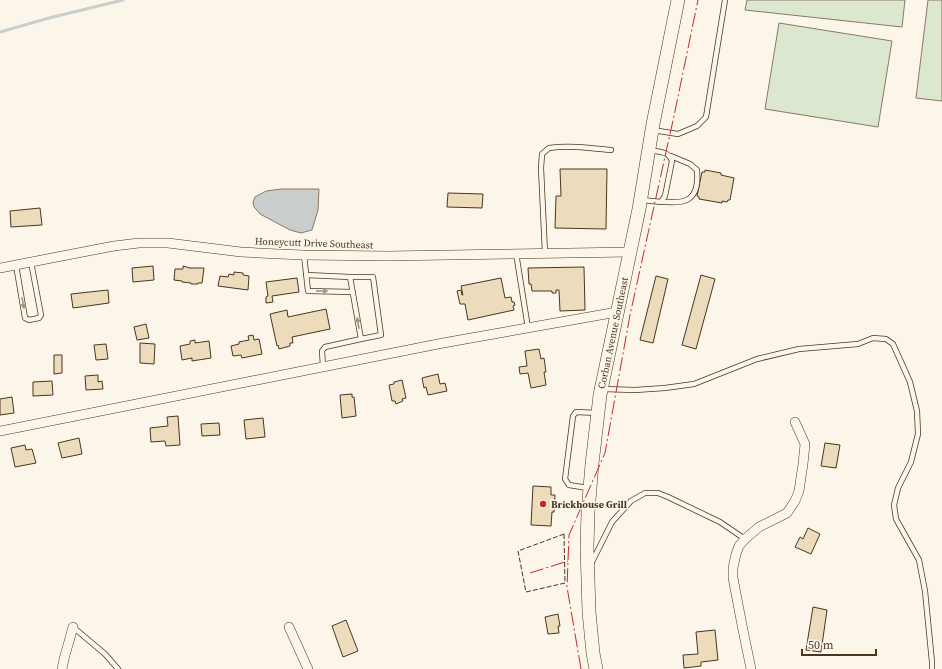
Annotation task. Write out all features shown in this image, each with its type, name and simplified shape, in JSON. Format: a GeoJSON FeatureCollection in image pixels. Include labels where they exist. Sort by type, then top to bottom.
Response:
{"type":"FeatureCollection","features":[{"type":"Feature","properties":{"kind":"main road","name":"Corban Avenue Southeast"},"geometry":{"type":"LineString","coordinates":[[596,669],[589,612],[588,533],[590,488],[598,413],[678,0]]}},
{"type":"Feature","properties":{"kind":"street","name":"Honeycutt Drive Southeast"},"geometry":{"type":"LineString","coordinates":[[0,268],[114,246],[139,243],[168,243],[241,252],[304,255],[387,256],[630,252]]}},
{"type":"Feature","properties":{"kind":"street"},"geometry":{"type":"LineString","coordinates":[[0,431],[323,366],[617,312]]}},
{"type":"Feature","properties":{"kind":"street"},"geometry":{"type":"LineString","coordinates":[[751,669],[733,578],[733,568],[739,546],[744,539],[759,527],[788,513],[795,501],[799,491],[805,444],[795,422]]}},
{"type":"Feature","properties":{"kind":"street"},"geometry":{"type":"LineString","coordinates":[[62,669],[73,627]]}},
{"type":"Feature","properties":{"kind":"street"},"geometry":{"type":"LineString","coordinates":[[289,627],[308,669]]}},
{"type":"Feature","properties":{"kind":"lane"},"geometry":{"type":"LineString","coordinates":[[652,130],[678,134],[697,126],[706,117],[725,0]]}},
{"type":"Feature","properties":{"kind":"lane"},"geometry":{"type":"LineString","coordinates":[[545,253],[541,168],[542,154],[549,148],[556,147],[588,147],[611,150]]}},
{"type":"Feature","properties":{"kind":"lane"},"geometry":{"type":"LineString","coordinates":[[640,200],[684,202],[690,198],[696,189],[698,178],[697,170],[690,164],[667,153],[649,150]]}},
{"type":"Feature","properties":{"kind":"lane"},"geometry":{"type":"LineString","coordinates":[[661,202],[665,196],[672,161],[671,156]]}},
{"type":"Feature","properties":{"kind":"lane"},"geometry":{"type":"LineString","coordinates":[[516,253],[528,328]]}},
{"type":"Feature","properties":{"kind":"lane"},"geometry":{"type":"LineString","coordinates":[[304,255],[308,291],[353,292]]}},
{"type":"Feature","properties":{"kind":"lane"},"geometry":{"type":"LineString","coordinates":[[16,265],[25,318],[29,320],[39,318],[41,315],[31,262]]}},
{"type":"Feature","properties":{"kind":"lane"},"geometry":{"type":"LineString","coordinates":[[306,275],[373,277],[381,335],[325,347],[322,351],[323,366]]}},
{"type":"Feature","properties":{"kind":"lane"},"geometry":{"type":"LineString","coordinates":[[350,277],[361,339]]}},
{"type":"Feature","properties":{"kind":"lane"},"geometry":{"type":"LineString","coordinates":[[602,389],[635,390],[694,384],[757,359],[799,349],[858,344],[873,338],[886,339],[893,344],[910,382],[917,411],[918,434],[911,462],[898,488],[894,505],[896,519],[919,560],[925,591],[932,669]]}},
{"type":"Feature","properties":{"kind":"lane"},"geometry":{"type":"LineString","coordinates":[[590,488],[569,485],[565,479],[573,416],[576,412],[598,413]]}},
{"type":"Feature","properties":{"kind":"lane"},"geometry":{"type":"LineString","coordinates":[[588,568],[612,522],[630,502],[645,494],[658,493],[668,497],[720,522],[744,539]]}},
{"type":"Feature","properties":{"kind":"lane"},"geometry":{"type":"LineString","coordinates":[[73,627],[105,654],[118,669]]}},
{"type":"Feature","properties":{"kind":"green space"},"geometry":{"type":"Polygon","coordinates":[[[747,0],[905,0],[902,27],[745,10],[747,0]]]}},
{"type":"Feature","properties":{"kind":"green space"},"geometry":{"type":"Polygon","coordinates":[[[928,0],[942,0],[942,101],[916,98],[928,0]]]}},
{"type":"Feature","properties":{"kind":"green space"},"geometry":{"type":"Polygon","coordinates":[[[779,23],[892,41],[878,127],[765,109],[779,23]]]}},
{"type":"Feature","properties":{"kind":"shaded area"},"geometry":{"type":"Polygon","coordinates":[[[281,189],[319,189],[318,210],[312,230],[301,233],[290,230],[260,214],[254,207],[253,202],[255,197],[266,191],[281,189]]]}},
{"type":"Feature","properties":{"kind":"building"},"geometry":{"type":"Polygon","coordinates":[[[560,169],[607,169],[606,229],[555,228],[556,196],[561,196],[560,169]]]}},
{"type":"Feature","properties":{"kind":"building"},"geometry":{"type":"Polygon","coordinates":[[[705,170],[721,173],[721,175],[734,178],[730,200],[727,202],[722,201],[722,203],[699,199],[697,196],[702,172],[705,172],[705,170]]]}},
{"type":"Feature","properties":{"kind":"building"},"geometry":{"type":"Polygon","coordinates":[[[448,193],[483,194],[482,208],[447,207],[448,193]]]}},
{"type":"Feature","properties":{"kind":"building"},"geometry":{"type":"Polygon","coordinates":[[[40,208],[42,225],[11,227],[10,211],[40,208]]]}},
{"type":"Feature","properties":{"kind":"building"},"geometry":{"type":"Polygon","coordinates":[[[153,266],[154,280],[133,282],[132,268],[153,266]]]}},
{"type":"Feature","properties":{"kind":"building"},"geometry":{"type":"Polygon","coordinates":[[[183,266],[190,268],[204,268],[202,283],[191,284],[174,280],[175,269],[183,269],[183,266]]]}},
{"type":"Feature","properties":{"kind":"building"},"geometry":{"type":"Polygon","coordinates":[[[584,267],[585,310],[560,311],[559,290],[556,290],[556,293],[552,293],[552,291],[532,291],[531,284],[529,284],[528,268],[584,267]]]}},
{"type":"Feature","properties":{"kind":"building"},"geometry":{"type":"Polygon","coordinates":[[[234,272],[243,273],[243,275],[249,276],[248,290],[218,286],[220,276],[228,277],[229,274],[234,275],[234,272]]]}},
{"type":"Feature","properties":{"kind":"building"},"geometry":{"type":"Polygon","coordinates":[[[701,275],[715,279],[696,349],[682,345],[701,275]]]}},
{"type":"Feature","properties":{"kind":"building"},"geometry":{"type":"Polygon","coordinates":[[[656,276],[668,279],[653,343],[640,340],[656,276]]]}},
{"type":"Feature","properties":{"kind":"building"},"geometry":{"type":"Polygon","coordinates":[[[297,278],[299,292],[272,296],[273,302],[266,303],[266,297],[268,296],[266,282],[297,278]]]}},
{"type":"Feature","properties":{"kind":"building"},"geometry":{"type":"Polygon","coordinates":[[[501,278],[505,298],[511,297],[512,302],[514,302],[515,305],[513,306],[514,310],[468,320],[465,304],[460,304],[457,291],[461,290],[463,295],[461,286],[501,278]]]}},
{"type":"Feature","properties":{"kind":"building"},"geometry":{"type":"Polygon","coordinates":[[[108,290],[109,303],[73,308],[71,294],[108,290]]]}},
{"type":"Feature","properties":{"kind":"building"},"geometry":{"type":"Polygon","coordinates":[[[326,309],[330,329],[292,337],[293,343],[290,343],[290,346],[279,349],[270,314],[287,310],[288,317],[326,309]]]}},
{"type":"Feature","properties":{"kind":"building"},"geometry":{"type":"Polygon","coordinates":[[[146,324],[149,338],[137,340],[134,327],[146,324]]]}},
{"type":"Feature","properties":{"kind":"building"},"geometry":{"type":"Polygon","coordinates":[[[253,335],[254,340],[259,339],[262,354],[242,358],[241,355],[233,356],[231,346],[239,344],[239,342],[249,340],[248,336],[253,335]]]}},
{"type":"Feature","properties":{"kind":"building"},"geometry":{"type":"Polygon","coordinates":[[[195,340],[195,343],[209,341],[211,358],[192,361],[192,358],[182,360],[180,346],[190,344],[190,341],[195,340]]]}},
{"type":"Feature","properties":{"kind":"building"},"geometry":{"type":"Polygon","coordinates":[[[140,343],[155,344],[154,364],[140,363],[140,343]]]}},
{"type":"Feature","properties":{"kind":"building"},"geometry":{"type":"Polygon","coordinates":[[[106,344],[108,359],[96,360],[94,345],[106,344]]]}},
{"type":"Feature","properties":{"kind":"building"},"geometry":{"type":"Polygon","coordinates":[[[539,349],[541,359],[544,358],[546,385],[531,388],[528,373],[520,374],[519,367],[527,366],[525,351],[539,349]]]}},
{"type":"Feature","properties":{"kind":"building"},"geometry":{"type":"Polygon","coordinates":[[[54,355],[62,355],[62,373],[54,374],[54,355]]]}},
{"type":"Feature","properties":{"kind":"building"},"geometry":{"type":"Polygon","coordinates":[[[438,374],[440,384],[445,383],[447,391],[428,395],[426,387],[424,388],[422,378],[438,374]]]}},
{"type":"Feature","properties":{"kind":"building"},"geometry":{"type":"Polygon","coordinates":[[[98,375],[98,382],[102,381],[103,389],[86,390],[85,376],[98,375]]]}},
{"type":"Feature","properties":{"kind":"building"},"geometry":{"type":"Polygon","coordinates":[[[402,380],[406,398],[402,399],[403,401],[396,404],[395,401],[392,401],[389,385],[402,380]]]}},
{"type":"Feature","properties":{"kind":"building"},"geometry":{"type":"Polygon","coordinates":[[[52,381],[53,395],[33,396],[33,382],[52,381]]]}},
{"type":"Feature","properties":{"kind":"building"},"geometry":{"type":"Polygon","coordinates":[[[352,394],[352,397],[354,397],[356,416],[342,418],[340,395],[352,394]]]}},
{"type":"Feature","properties":{"kind":"building"},"geometry":{"type":"Polygon","coordinates":[[[12,397],[14,413],[0,415],[0,399],[12,397]]]}},
{"type":"Feature","properties":{"kind":"building"},"geometry":{"type":"Polygon","coordinates":[[[178,416],[180,445],[166,446],[165,441],[151,442],[150,428],[168,426],[167,417],[178,416]]]}},
{"type":"Feature","properties":{"kind":"building"},"geometry":{"type":"Polygon","coordinates":[[[263,418],[265,437],[246,439],[244,420],[263,418]]]}},
{"type":"Feature","properties":{"kind":"building"},"geometry":{"type":"Polygon","coordinates":[[[219,423],[220,435],[202,436],[201,424],[219,423]]]}},
{"type":"Feature","properties":{"kind":"building"},"geometry":{"type":"Polygon","coordinates":[[[79,438],[82,454],[62,458],[58,443],[79,438]]]}},
{"type":"Feature","properties":{"kind":"building"},"geometry":{"type":"Polygon","coordinates":[[[825,443],[840,445],[836,468],[821,466],[825,443]]]}},
{"type":"Feature","properties":{"kind":"building"},"geometry":{"type":"Polygon","coordinates":[[[25,445],[26,450],[32,449],[36,463],[15,467],[11,448],[25,445]]]}},
{"type":"Feature","properties":{"kind":"building","name":"Brickhouse Grill"},"geometry":{"type":"Polygon","coordinates":[[[533,486],[551,487],[551,495],[555,495],[551,526],[531,525],[533,486]]]}},
{"type":"Feature","properties":{"kind":"building"},"geometry":{"type":"Polygon","coordinates":[[[808,528],[820,534],[811,554],[795,547],[800,537],[803,539],[808,528]]]}},
{"type":"Feature","properties":{"kind":"building"},"geometry":{"type":"Polygon","coordinates":[[[813,607],[827,610],[821,652],[806,650],[813,607]]]}},
{"type":"Feature","properties":{"kind":"building"},"geometry":{"type":"Polygon","coordinates":[[[558,614],[560,626],[558,626],[559,633],[548,634],[545,617],[558,614]]]}},
{"type":"Feature","properties":{"kind":"building"},"geometry":{"type":"Polygon","coordinates":[[[346,620],[358,651],[343,657],[332,626],[346,620]]]}},
{"type":"Feature","properties":{"kind":"building"},"geometry":{"type":"Polygon","coordinates":[[[715,630],[718,660],[701,662],[701,666],[684,668],[683,655],[698,654],[696,632],[715,630]]]}},
{"type":"Feature","properties":{"kind":"waterway"},"geometry":{"type":"LineString","coordinates":[[0,32],[49,18],[123,0]]}},
{"type":"Feature","properties":{"kind":"fence"},"geometry":{"type":"LineString","coordinates":[[564,534],[565,583],[526,592],[518,551],[564,534]]}},
{"type":"Feature","properties":{"kind":"power"},"geometry":{"type":"LineString","coordinates":[[581,669],[567,587],[569,535],[605,453],[630,315],[698,0]]}},
{"type":"Feature","properties":{"kind":"power"},"geometry":{"type":"LineString","coordinates":[[530,573],[568,561]]}},
{"type":"Feature","properties":{"kind":"place","name":"Brickhouse Grill"},"geometry":{"type":"Point","coordinates":[543,504]}}]}
